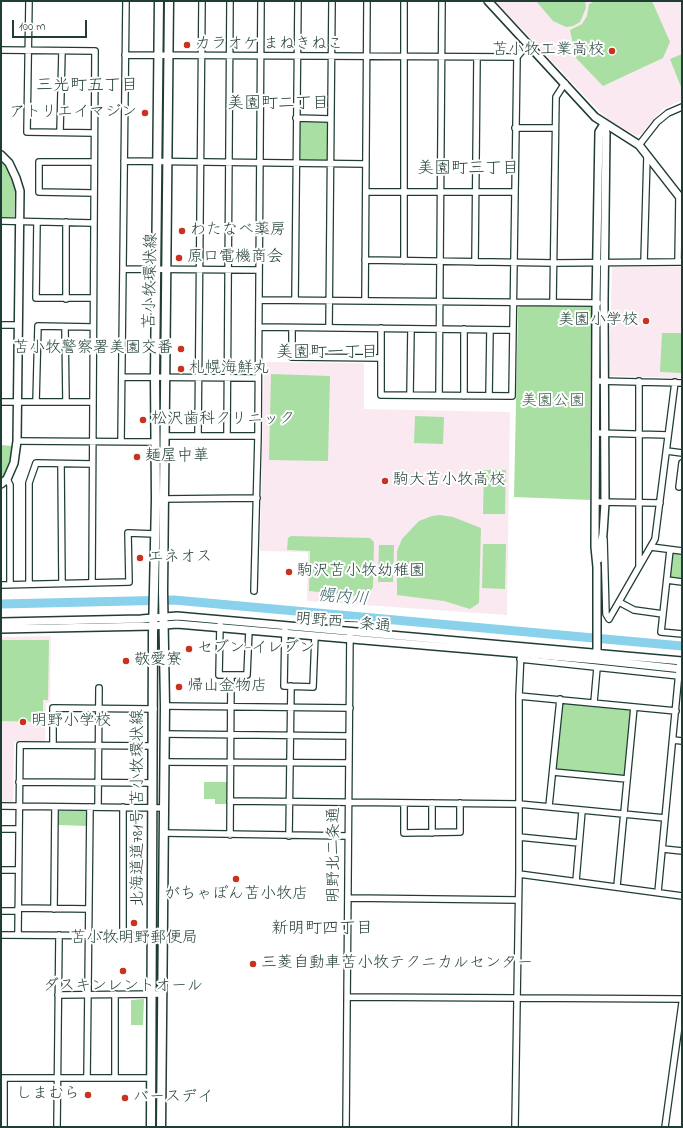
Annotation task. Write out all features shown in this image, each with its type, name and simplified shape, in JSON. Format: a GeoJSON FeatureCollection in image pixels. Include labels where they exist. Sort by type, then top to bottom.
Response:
{"type":"FeatureCollection","features":[{"type":"Feature","properties":{"kind":"main road","name":"苫小牧環状線"},"geometry":{"type":"LineString","coordinates":[[159,1],[159,162],[155,442],[160,499],[163,617]]}},
{"type":"Feature","properties":{"kind":"main road","name":"苫小牧環状線"},"geometry":{"type":"LineString","coordinates":[[153,618],[155,534],[160,499],[164,436],[169,1]]}},
{"type":"Feature","properties":{"kind":"main road","name":"北海道道781号 苫小牧環状線"},"geometry":{"type":"LineString","coordinates":[[161,1127],[161,994],[165,706],[163,617]]}},
{"type":"Feature","properties":{"kind":"main road","name":"北海道道781号 苫小牧環状線"},"geometry":{"type":"LineString","coordinates":[[151,1127],[154,709],[153,618]]}},
{"type":"Feature","properties":{"kind":"street"},"geometry":{"type":"LineString","coordinates":[[29,1],[27,50],[27,132],[94,133]]}},
{"type":"Feature","properties":{"kind":"street"},"geometry":{"type":"LineString","coordinates":[[121,441],[126,1]]}},
{"type":"Feature","properties":{"kind":"street"},"geometry":{"type":"LineString","coordinates":[[198,436],[202,1]]}},
{"type":"Feature","properties":{"kind":"street"},"geometry":{"type":"LineString","coordinates":[[227,436],[230,1]]}},
{"type":"Feature","properties":{"kind":"street"},"geometry":{"type":"LineString","coordinates":[[254,591],[258,436],[261,1]]}},
{"type":"Feature","properties":{"kind":"street"},"geometry":{"type":"LineString","coordinates":[[295,300],[295,163],[298,1]]}},
{"type":"Feature","properties":{"kind":"street"},"geometry":{"type":"LineString","coordinates":[[329,328],[332,1]]}},
{"type":"Feature","properties":{"kind":"street"},"geometry":{"type":"LineString","coordinates":[[364,301],[367,1]]}},
{"type":"Feature","properties":{"kind":"street"},"geometry":{"type":"LineString","coordinates":[[404,1],[406,192],[404,261]]}},
{"type":"Feature","properties":{"kind":"street"},"geometry":{"type":"LineString","coordinates":[[439,395],[440,58],[442,1]]}},
{"type":"Feature","properties":{"kind":"street"},"geometry":{"type":"LineString","coordinates":[[365,260],[554,263],[680,262],[681,198],[639,145],[595,117],[488,1]]}},
{"type":"Feature","properties":{"kind":"street"},"geometry":{"type":"LineString","coordinates":[[381,328],[380,395],[512,396],[516,58],[528,44]]}},
{"type":"Feature","properties":{"kind":"street"},"geometry":{"type":"LineString","coordinates":[[1,50],[95,51],[93,162],[92,582]]}},
{"type":"Feature","properties":{"kind":"street"},"geometry":{"type":"LineString","coordinates":[[60,132],[62,51]]}},
{"type":"Feature","properties":{"kind":"street"},"geometry":{"type":"LineString","coordinates":[[125,55],[516,58]]}},
{"type":"Feature","properties":{"kind":"street"},"geometry":{"type":"LineString","coordinates":[[475,262],[477,58]]}},
{"type":"Feature","properties":{"kind":"street"},"geometry":{"type":"LineString","coordinates":[[553,302],[556,97],[565,84]]}},
{"type":"Feature","properties":{"kind":"street"},"geometry":{"type":"LineString","coordinates":[[639,145],[657,122],[668,113],[682,107]]}},
{"type":"Feature","properties":{"kind":"street"},"geometry":{"type":"LineString","coordinates":[[296,118],[330,120]]}},
{"type":"Feature","properties":{"kind":"street"},"geometry":{"type":"LineString","coordinates":[[600,302],[605,263],[606,133],[604,124]]}},
{"type":"Feature","properties":{"kind":"street"},"geometry":{"type":"LineString","coordinates":[[597,654],[597,567],[595,547],[600,433],[600,302],[597,263],[599,132],[604,124]]}},
{"type":"Feature","properties":{"kind":"street"},"geometry":{"type":"LineString","coordinates":[[515,128],[555,128]]}},
{"type":"Feature","properties":{"kind":"street"},"geometry":{"type":"LineString","coordinates":[[1,155],[9,163],[20,191],[17,441],[14,463],[7,479],[1,484]]}},
{"type":"Feature","properties":{"kind":"street"},"geometry":{"type":"LineString","coordinates":[[644,262],[647,156]]}},
{"type":"Feature","properties":{"kind":"street"},"geometry":{"type":"LineString","coordinates":[[124,161],[366,164]]}},
{"type":"Feature","properties":{"kind":"street"},"geometry":{"type":"LineString","coordinates":[[93,162],[40,162],[39,192],[93,193]]}},
{"type":"Feature","properties":{"kind":"street"},"geometry":{"type":"LineString","coordinates":[[366,192],[514,192]]}},
{"type":"Feature","properties":{"kind":"street"},"geometry":{"type":"LineString","coordinates":[[1,221],[93,223]]}},
{"type":"Feature","properties":{"kind":"street"},"geometry":{"type":"LineString","coordinates":[[37,222],[36,298],[93,298]]}},
{"type":"Feature","properties":{"kind":"street"},"geometry":{"type":"LineString","coordinates":[[66,222],[66,298]]}},
{"type":"Feature","properties":{"kind":"street"},"geometry":{"type":"LineString","coordinates":[[124,269],[258,270]]}},
{"type":"Feature","properties":{"kind":"street"},"geometry":{"type":"LineString","coordinates":[[259,300],[600,302]]}},
{"type":"Feature","properties":{"kind":"street"},"geometry":{"type":"LineString","coordinates":[[1,325],[18,325]]}},
{"type":"Feature","properties":{"kind":"street"},"geometry":{"type":"LineString","coordinates":[[36,402],[38,326],[93,327]]}},
{"type":"Feature","properties":{"kind":"street"},"geometry":{"type":"LineString","coordinates":[[65,326],[66,402]]}},
{"type":"Feature","properties":{"kind":"street"},"geometry":{"type":"LineString","coordinates":[[259,327],[513,330]]}},
{"type":"Feature","properties":{"kind":"street"},"geometry":{"type":"LineString","coordinates":[[292,328],[292,357],[381,358]]}},
{"type":"Feature","properties":{"kind":"street"},"geometry":{"type":"LineString","coordinates":[[410,395],[411,329]]}},
{"type":"Feature","properties":{"kind":"street"},"geometry":{"type":"LineString","coordinates":[[464,329],[464,396]]}},
{"type":"Feature","properties":{"kind":"street"},"geometry":{"type":"LineString","coordinates":[[489,396],[490,330]]}},
{"type":"Feature","properties":{"kind":"street"},"geometry":{"type":"LineString","coordinates":[[122,377],[258,378]]}},
{"type":"Feature","properties":{"kind":"street"},"geometry":{"type":"LineString","coordinates":[[600,380],[682,383]]}},
{"type":"Feature","properties":{"kind":"street"},"geometry":{"type":"LineString","coordinates":[[639,381],[639,565]]}},
{"type":"Feature","properties":{"kind":"street"},"geometry":{"type":"LineString","coordinates":[[603,534],[605,549],[606,614],[608,619],[655,538],[675,382]]}},
{"type":"Feature","properties":{"kind":"street"},"geometry":{"type":"LineString","coordinates":[[1,402],[93,402]]}},
{"type":"Feature","properties":{"kind":"street"},"geometry":{"type":"LineString","coordinates":[[600,433],[668,435]]}},
{"type":"Feature","properties":{"kind":"street"},"geometry":{"type":"LineString","coordinates":[[597,567],[603,534],[605,503],[600,433]]}},
{"type":"Feature","properties":{"kind":"street"},"geometry":{"type":"LineString","coordinates":[[164,436],[258,436]]}},
{"type":"Feature","properties":{"kind":"street"},"geometry":{"type":"LineString","coordinates":[[17,441],[155,442]]}},
{"type":"Feature","properties":{"kind":"street"},"geometry":{"type":"LineString","coordinates":[[667,452],[682,453]]}},
{"type":"Feature","properties":{"kind":"street"},"geometry":{"type":"LineString","coordinates":[[29,584],[29,483],[36,463],[92,464]]}},
{"type":"Feature","properties":{"kind":"street"},"geometry":{"type":"LineString","coordinates":[[61,464],[62,583]]}},
{"type":"Feature","properties":{"kind":"street"},"geometry":{"type":"LineString","coordinates":[[679,487],[682,464]]}},
{"type":"Feature","properties":{"kind":"street"},"geometry":{"type":"LineString","coordinates":[[7,479],[10,485],[10,584]]}},
{"type":"Feature","properties":{"kind":"street"},"geometry":{"type":"LineString","coordinates":[[160,499],[257,498]]}},
{"type":"Feature","properties":{"kind":"street"},"geometry":{"type":"LineString","coordinates":[[596,502],[660,503]]}},
{"type":"Feature","properties":{"kind":"street"},"geometry":{"type":"LineString","coordinates":[[1,585],[129,582],[128,533],[155,534]]}},
{"type":"Feature","properties":{"kind":"street"},"geometry":{"type":"LineString","coordinates":[[651,547],[682,551]]}},
{"type":"Feature","properties":{"kind":"street"},"geometry":{"type":"LineString","coordinates":[[670,550],[661,632],[682,634]]}},
{"type":"Feature","properties":{"kind":"street"},"geometry":{"type":"LineString","coordinates":[[667,580],[682,582]]}},
{"type":"Feature","properties":{"kind":"street"},"geometry":{"type":"LineString","coordinates":[[619,602],[634,610],[663,614]]}},
{"type":"Feature","properties":{"kind":"street","name":"明野西一条通"},"geometry":{"type":"LineString","coordinates":[[1,629],[177,616],[221,620],[285,629],[681,661]]}},
{"type":"Feature","properties":{"kind":"street","name":"明野西一条通"},"geometry":{"type":"LineString","coordinates":[[163,617],[177,624],[249,630],[285,629],[315,636],[350,634],[520,657],[597,654],[680,672]]}},
{"type":"Feature","properties":{"kind":"street","name":"明野西一条通"},"geometry":{"type":"LineString","coordinates":[[1,622],[153,618]]}},
{"type":"Feature","properties":{"kind":"street"},"geometry":{"type":"LineString","coordinates":[[221,620],[219,675],[247,675],[249,630]]}},
{"type":"Feature","properties":{"kind":"street"},"geometry":{"type":"LineString","coordinates":[[285,629],[284,686],[313,686],[315,636]]}},
{"type":"Feature","properties":{"kind":"street","name":"明野北二条通"},"geometry":{"type":"LineString","coordinates":[[346,1127],[350,634]]}},
{"type":"Feature","properties":{"kind":"street"},"geometry":{"type":"LineString","coordinates":[[515,1127],[519,874],[519,696],[521,647]]}},
{"type":"Feature","properties":{"kind":"street"},"geometry":{"type":"LineString","coordinates":[[520,657],[597,668],[680,672]]}},
{"type":"Feature","properties":{"kind":"street"},"geometry":{"type":"LineString","coordinates":[[658,892],[681,661]]}},
{"type":"Feature","properties":{"kind":"street"},"geometry":{"type":"LineString","coordinates":[[594,702],[597,668]]}},
{"type":"Feature","properties":{"kind":"street"},"geometry":{"type":"LineString","coordinates":[[230,835],[231,675]]}},
{"type":"Feature","properties":{"kind":"street"},"geometry":{"type":"LineString","coordinates":[[289,836],[291,802],[291,686]]}},
{"type":"Feature","properties":{"kind":"street"},"geometry":{"type":"LineString","coordinates":[[98,807],[99,688]]}},
{"type":"Feature","properties":{"kind":"street"},"geometry":{"type":"LineString","coordinates":[[519,696],[676,711]]}},
{"type":"Feature","properties":{"kind":"street"},"geometry":{"type":"LineString","coordinates":[[549,806],[560,699]]}},
{"type":"Feature","properties":{"kind":"street"},"geometry":{"type":"LineString","coordinates":[[165,706],[290,706],[350,708]]}},
{"type":"Feature","properties":{"kind":"street"},"geometry":{"type":"LineString","coordinates":[[617,886],[634,707]]}},
{"type":"Feature","properties":{"kind":"street"},"geometry":{"type":"LineString","coordinates":[[53,745],[53,708],[154,709]]}},
{"type":"Feature","properties":{"kind":"street"},"geometry":{"type":"LineString","coordinates":[[164,734],[291,734],[350,736]]}},
{"type":"Feature","properties":{"kind":"street"},"geometry":{"type":"LineString","coordinates":[[673,740],[682,741]]}},
{"type":"Feature","properties":{"kind":"street"},"geometry":{"type":"LineString","coordinates":[[18,935],[20,745],[153,746]]}},
{"type":"Feature","properties":{"kind":"street"},"geometry":{"type":"LineString","coordinates":[[164,762],[290,762],[349,764]]}},
{"type":"Feature","properties":{"kind":"street"},"geometry":{"type":"LineString","coordinates":[[553,772],[627,779]]}},
{"type":"Feature","properties":{"kind":"street"},"geometry":{"type":"LineString","coordinates":[[19,782],[153,783]]}},
{"type":"Feature","properties":{"kind":"street"},"geometry":{"type":"LineString","coordinates":[[230,801],[519,804],[665,818]]}},
{"type":"Feature","properties":{"kind":"street"},"geometry":{"type":"LineString","coordinates":[[404,803],[404,833],[460,832],[460,803]]}},
{"type":"Feature","properties":{"kind":"street"},"geometry":{"type":"LineString","coordinates":[[432,803],[432,832]]}},
{"type":"Feature","properties":{"kind":"street"},"geometry":{"type":"LineString","coordinates":[[1,806],[164,808]]}},
{"type":"Feature","properties":{"kind":"street"},"geometry":{"type":"LineString","coordinates":[[54,909],[55,806]]}},
{"type":"Feature","properties":{"kind":"street"},"geometry":{"type":"LineString","coordinates":[[88,1078],[90,807]]}},
{"type":"Feature","properties":{"kind":"street"},"geometry":{"type":"LineString","coordinates":[[123,807],[123,935]]}},
{"type":"Feature","properties":{"kind":"street"},"geometry":{"type":"LineString","coordinates":[[576,881],[582,811]]}},
{"type":"Feature","properties":{"kind":"street"},"geometry":{"type":"LineString","coordinates":[[1,829],[19,829]]}},
{"type":"Feature","properties":{"kind":"street"},"geometry":{"type":"LineString","coordinates":[[164,833],[348,836]]}},
{"type":"Feature","properties":{"kind":"street"},"geometry":{"type":"LineString","coordinates":[[519,837],[579,843]]}},
{"type":"Feature","properties":{"kind":"street"},"geometry":{"type":"LineString","coordinates":[[663,849],[682,851]]}},
{"type":"Feature","properties":{"kind":"street"},"geometry":{"type":"LineString","coordinates":[[1,870],[18,870]]}},
{"type":"Feature","properties":{"kind":"street"},"geometry":{"type":"LineString","coordinates":[[519,874],[617,886],[682,896]]}},
{"type":"Feature","properties":{"kind":"street"},"geometry":{"type":"LineString","coordinates":[[348,898],[518,900]]}},
{"type":"Feature","properties":{"kind":"street"},"geometry":{"type":"LineString","coordinates":[[1,911],[18,909],[89,909]]}},
{"type":"Feature","properties":{"kind":"street"},"geometry":{"type":"LineString","coordinates":[[1,935],[162,936]]}},
{"type":"Feature","properties":{"kind":"street"},"geometry":{"type":"LineString","coordinates":[[57,1127],[59,935]]}},
{"type":"Feature","properties":{"kind":"street"},"geometry":{"type":"LineString","coordinates":[[115,994],[115,1078]]}},
{"type":"Feature","properties":{"kind":"street"},"geometry":{"type":"LineString","coordinates":[[58,995],[161,994]]}},
{"type":"Feature","properties":{"kind":"street"},"geometry":{"type":"LineString","coordinates":[[347,997],[682,999]]}},
{"type":"Feature","properties":{"kind":"street"},"geometry":{"type":"LineString","coordinates":[[665,1127],[682,1003]]}},
{"type":"Feature","properties":{"kind":"street"},"geometry":{"type":"LineString","coordinates":[[4,1127],[3,1078],[151,1078]]}},
{"type":"Feature","properties":{"kind":"shaded area","name":"苫小牧工業高校"},"geometry":{"type":"Polygon","coordinates":[[[495,1],[682,1],[682,100],[663,109],[641,134],[636,136],[612,122],[599,111],[495,1]]]}},
{"type":"Feature","properties":{"kind":"shaded area","name":"美園小学校"},"geometry":{"type":"Polygon","coordinates":[[[612,267],[682,267],[682,378],[610,376],[612,267]]]}},
{"type":"Feature","properties":{"kind":"shaded area","name":"駒大苫小牧高校"},"geometry":{"type":"Polygon","coordinates":[[[264,362],[364,363],[364,409],[510,412],[507,615],[307,601],[308,552],[260,551],[264,362]]]}},
{"type":"Feature","properties":{"kind":"shaded area","name":"明野小学校"},"geometry":{"type":"Polygon","coordinates":[[[51,636],[50,703],[46,703],[45,742],[14,742],[13,802],[1,802],[1,637],[51,636]]]}},
{"type":"Feature","properties":{"kind":"green space"},"geometry":{"type":"Polygon","coordinates":[[[536,1],[585,1],[586,8],[580,22],[573,26],[566,27],[553,21],[536,1]]]}},
{"type":"Feature","properties":{"kind":"green space"},"geometry":{"type":"Polygon","coordinates":[[[595,1],[652,1],[670,42],[663,58],[603,86],[576,58],[570,30],[582,24],[587,16],[589,4],[595,1]]]}},
{"type":"Feature","properties":{"kind":"green space"},"geometry":{"type":"Polygon","coordinates":[[[682,54],[682,87],[681,87],[670,59],[682,54]]]}},
{"type":"Feature","properties":{"kind":"green space"},"geometry":{"type":"Polygon","coordinates":[[[296,118],[330,119],[330,163],[295,163],[296,118]]]}},
{"type":"Feature","properties":{"kind":"green space"},"geometry":{"type":"Polygon","coordinates":[[[1,162],[12,178],[15,190],[14,217],[1,217],[1,162]]]}},
{"type":"Feature","properties":{"kind":"green space","name":"美園公園"},"geometry":{"type":"Polygon","coordinates":[[[520,306],[591,306],[590,500],[514,497],[518,308],[520,306]]]}},
{"type":"Feature","properties":{"kind":"green space"},"geometry":{"type":"Polygon","coordinates":[[[662,333],[682,333],[682,373],[660,372],[662,333]]]}},
{"type":"Feature","properties":{"kind":"green space"},"geometry":{"type":"Polygon","coordinates":[[[271,374],[330,376],[328,461],[269,460],[271,374]]]}},
{"type":"Feature","properties":{"kind":"green space"},"geometry":{"type":"Polygon","coordinates":[[[415,416],[444,417],[443,444],[414,443],[415,416]]]}},
{"type":"Feature","properties":{"kind":"green space"},"geometry":{"type":"Polygon","coordinates":[[[1,445],[12,446],[11,463],[5,476],[1,480],[1,445]]]}},
{"type":"Feature","properties":{"kind":"green space"},"geometry":{"type":"Polygon","coordinates":[[[484,470],[506,470],[505,514],[483,514],[484,470]]]}},
{"type":"Feature","properties":{"kind":"green space"},"geometry":{"type":"Polygon","coordinates":[[[440,515],[453,517],[481,528],[479,603],[470,609],[444,601],[397,595],[397,551],[402,539],[419,521],[432,516],[440,515]]]}},
{"type":"Feature","properties":{"kind":"green space"},"geometry":{"type":"Polygon","coordinates":[[[291,536],[370,538],[374,542],[373,587],[367,597],[309,591],[310,551],[287,550],[288,538],[291,536]]]}},
{"type":"Feature","properties":{"kind":"green space"},"geometry":{"type":"Polygon","coordinates":[[[483,544],[506,544],[505,589],[482,588],[483,544]]]}},
{"type":"Feature","properties":{"kind":"green space"},"geometry":{"type":"Polygon","coordinates":[[[379,545],[394,545],[393,582],[378,582],[379,545]]]}},
{"type":"Feature","properties":{"kind":"green space"},"geometry":{"type":"Polygon","coordinates":[[[670,550],[682,551],[682,582],[667,580],[670,550]]]}},
{"type":"Feature","properties":{"kind":"green space","name":"明野小学校"},"geometry":{"type":"Polygon","coordinates":[[[1,640],[49,640],[48,700],[43,700],[43,722],[1,721],[1,640]]]}},
{"type":"Feature","properties":{"kind":"green space"},"geometry":{"type":"Polygon","coordinates":[[[564,703],[632,710],[625,773],[623,776],[558,770],[556,768],[561,704],[564,703]]]}},
{"type":"Feature","properties":{"kind":"green space"},"geometry":{"type":"Polygon","coordinates":[[[204,782],[228,782],[228,804],[215,804],[215,799],[204,799],[204,782]]]}},
{"type":"Feature","properties":{"kind":"green space"},"geometry":{"type":"Polygon","coordinates":[[[59,811],[87,811],[87,826],[58,825],[59,811]]]}},
{"type":"Feature","properties":{"kind":"green space"},"geometry":{"type":"Polygon","coordinates":[[[144,999],[143,1025],[131,1025],[131,1000],[144,999]]]}},
{"type":"Feature","properties":{"kind":"waterway","name":"幌内川"},"geometry":{"type":"LineString","coordinates":[[1,604],[174,600],[682,646]]}},
{"type":"Feature","properties":{"kind":"place","name":"カラオケ まねきねこ"},"geometry":{"type":"Point","coordinates":[187,45]}},
{"type":"Feature","properties":{"kind":"place","name":"苫小牧工業高校"},"geometry":{"type":"Point","coordinates":[612,51]}},
{"type":"Feature","properties":{"kind":"place","name":"アトリエイマジン"},"geometry":{"type":"Point","coordinates":[145,113]}},
{"type":"Feature","properties":{"kind":"place","name":"わたなべ薬房"},"geometry":{"type":"Point","coordinates":[182,231]}},
{"type":"Feature","properties":{"kind":"place","name":"原口電機商会"},"geometry":{"type":"Point","coordinates":[179,258]}},
{"type":"Feature","properties":{"kind":"place","name":"美園小学校"},"geometry":{"type":"Point","coordinates":[646,321]}},
{"type":"Feature","properties":{"kind":"place","name":"苫小牧警察署美園交番"},"geometry":{"type":"Point","coordinates":[181,349]}},
{"type":"Feature","properties":{"kind":"place","name":"札幌海鮮丸"},"geometry":{"type":"Point","coordinates":[181,369]}},
{"type":"Feature","properties":{"kind":"place","name":"松沢歯科クリニック"},"geometry":{"type":"Point","coordinates":[143,420]}},
{"type":"Feature","properties":{"kind":"place","name":"麺屋中華"},"geometry":{"type":"Point","coordinates":[137,457]}},
{"type":"Feature","properties":{"kind":"place","name":"駒大苫小牧高校"},"geometry":{"type":"Point","coordinates":[385,481]}},
{"type":"Feature","properties":{"kind":"place","name":"エネオス"},"geometry":{"type":"Point","coordinates":[140,558]}},
{"type":"Feature","properties":{"kind":"place","name":"駒沢苫小牧幼稚園"},"geometry":{"type":"Point","coordinates":[289,572]}},
{"type":"Feature","properties":{"kind":"place","name":"セブン-イレブン"},"geometry":{"type":"Point","coordinates":[189,649]}},
{"type":"Feature","properties":{"kind":"place","name":"敬愛寮"},"geometry":{"type":"Point","coordinates":[126,661]}},
{"type":"Feature","properties":{"kind":"place","name":"帰山金物店"},"geometry":{"type":"Point","coordinates":[179,687]}},
{"type":"Feature","properties":{"kind":"place","name":"明野小学校"},"geometry":{"type":"Point","coordinates":[23,722]}},
{"type":"Feature","properties":{"kind":"place","name":"がちゃぽん苫小牧店"},"geometry":{"type":"Point","coordinates":[236,879]}},
{"type":"Feature","properties":{"kind":"place","name":"苫小牧明野郵便局"},"geometry":{"type":"Point","coordinates":[134,923]}},
{"type":"Feature","properties":{"kind":"place","name":"三菱自動車苫小牧テクニカルセンター"},"geometry":{"type":"Point","coordinates":[253,964]}},
{"type":"Feature","properties":{"kind":"place","name":"ダスキンレントオール"},"geometry":{"type":"Point","coordinates":[123,971]}},
{"type":"Feature","properties":{"kind":"place","name":"しまむら"},"geometry":{"type":"Point","coordinates":[88,1095]}},
{"type":"Feature","properties":{"kind":"place","name":"バースデイ"},"geometry":{"type":"Point","coordinates":[125,1098]}},
{"type":"Feature","properties":{"kind":"district","name":"三光町五丁目"},"geometry":{"type":"Point","coordinates":[87,87]}},
{"type":"Feature","properties":{"kind":"district","name":"美園町二丁目"},"geometry":{"type":"Point","coordinates":[278,105]}},
{"type":"Feature","properties":{"kind":"district","name":"美園町三丁目"},"geometry":{"type":"Point","coordinates":[468,170]}},
{"type":"Feature","properties":{"kind":"district","name":"美園町一丁目"},"geometry":{"type":"Point","coordinates":[327,354]}},
{"type":"Feature","properties":{"kind":"district","name":"新明町四丁目"},"geometry":{"type":"Point","coordinates":[322,930]}}]}
